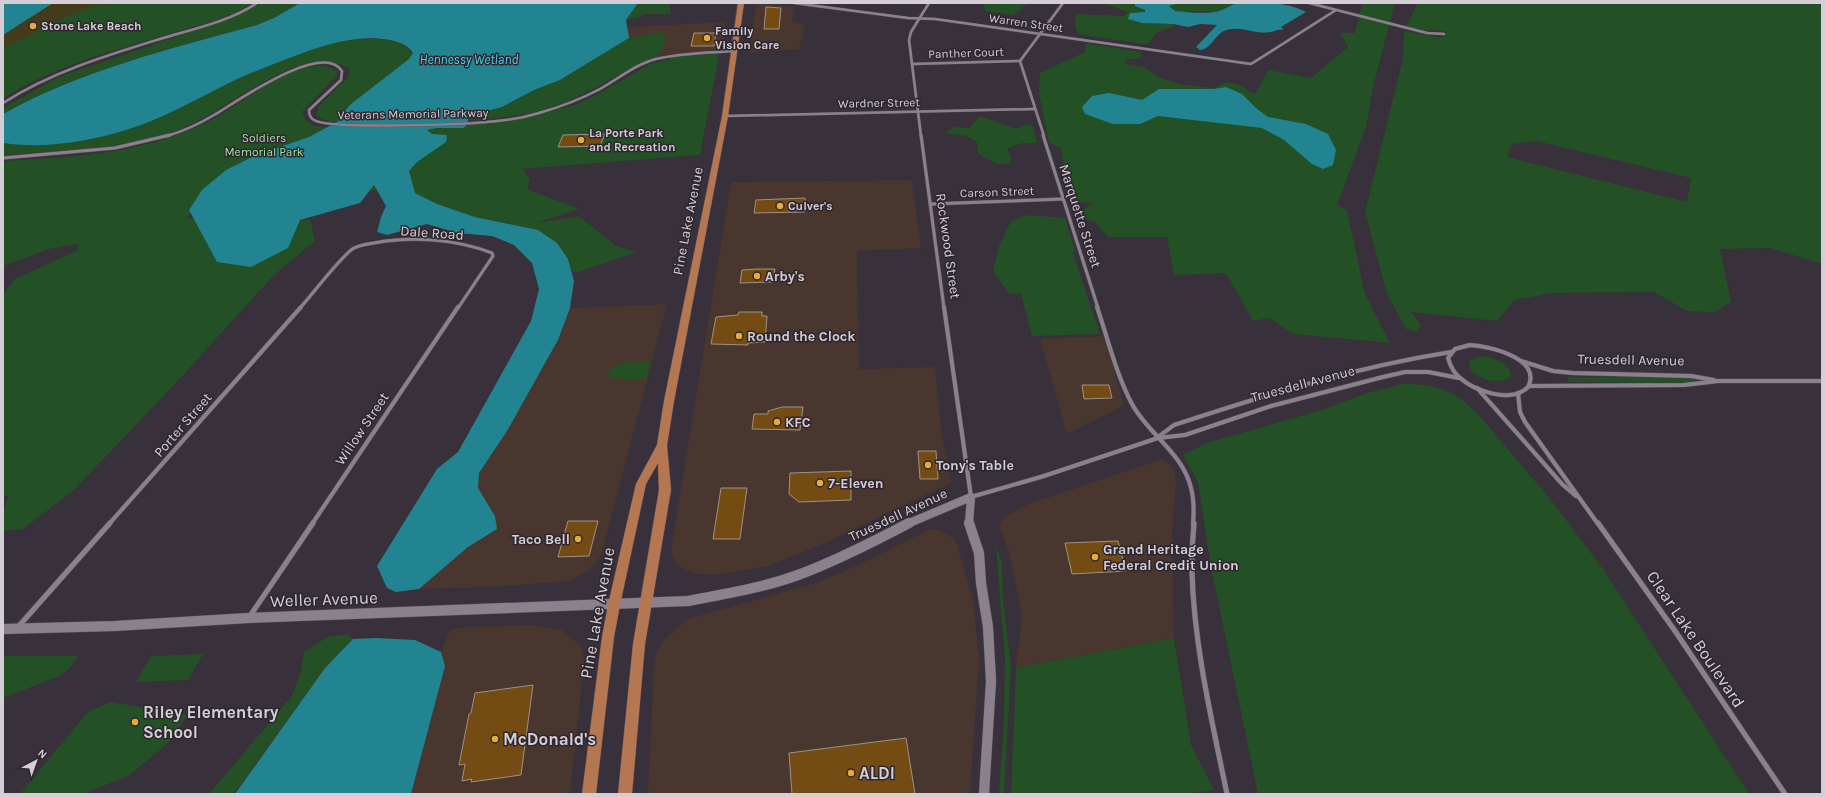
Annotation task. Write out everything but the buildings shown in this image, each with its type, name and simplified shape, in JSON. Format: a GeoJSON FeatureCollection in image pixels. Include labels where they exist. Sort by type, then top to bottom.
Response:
{"type":"FeatureCollection","features":[{"type":"Feature","properties":{"kind":"main road","name":"Pine Lake Avenue"},"geometry":{"type":"LineString","coordinates":[[625,794],[639,644],[665,490],[662,445],[669,401],[725,116],[741,3]]}},
{"type":"Feature","properties":{"kind":"main road","name":"Pine Lake Avenue"},"geometry":{"type":"LineString","coordinates":[[589,794],[608,638],[614,605],[641,484],[662,445]]}},
{"type":"Feature","properties":{"kind":"street"},"geometry":{"type":"LineString","coordinates":[[3,103],[42,80],[101,58],[225,19],[251,8],[257,3]]}},
{"type":"Feature","properties":{"kind":"street","name":"Warren Street"},"geometry":{"type":"LineString","coordinates":[[794,3],[1039,33],[1232,62],[1255,63],[1336,10]]}},
{"type":"Feature","properties":{"kind":"street","name":"Rockwood Street"},"geometry":{"type":"LineString","coordinates":[[929,3],[909,38],[937,259],[971,497]]}},
{"type":"Feature","properties":{"kind":"street"},"geometry":{"type":"LineString","coordinates":[[1020,61],[1039,33],[1063,3]]}},
{"type":"Feature","properties":{"kind":"street"},"geometry":{"type":"LineString","coordinates":[[1309,3],[1427,33],[1444,34]]}},
{"type":"Feature","properties":{"kind":"street","name":"Veterans Memorial Parkway"},"geometry":{"type":"LineString","coordinates":[[3,158],[112,148],[182,132],[214,115],[281,74],[320,64],[338,66],[343,70],[344,74],[341,80],[309,110],[309,115],[314,121],[332,125],[468,123],[497,121],[551,110],[584,97],[642,65],[666,56],[734,51]]}},
{"type":"Feature","properties":{"kind":"street","name":"Panther Court"},"geometry":{"type":"LineString","coordinates":[[912,64],[1020,61]]}},
{"type":"Feature","properties":{"kind":"street","name":"Marquette Street"},"geometry":{"type":"LineString","coordinates":[[1020,61],[1120,378],[1140,416],[1181,465],[1188,478],[1193,508],[1191,574],[1195,613],[1214,734],[1227,794]]}},
{"type":"Feature","properties":{"kind":"street","name":"Wardner Street"},"geometry":{"type":"LineString","coordinates":[[725,116],[1034,109]]}},
{"type":"Feature","properties":{"kind":"street","name":"Carson Street"},"geometry":{"type":"LineString","coordinates":[[931,204],[1063,199]]}},
{"type":"Feature","properties":{"kind":"street","name":"Dale Road"},"geometry":{"type":"LineString","coordinates":[[369,242],[431,241],[475,247],[492,253]]}},
{"type":"Feature","properties":{"kind":"street","name":"Porter Street"},"geometry":{"type":"LineString","coordinates":[[17,628],[352,249],[369,242]]}},
{"type":"Feature","properties":{"kind":"street","name":"Willow Street"},"geometry":{"type":"LineString","coordinates":[[248,618],[473,285],[491,261],[493,256],[492,253]]}},
{"type":"Feature","properties":{"kind":"street","name":"Truesdell Avenue"},"geometry":{"type":"LineString","coordinates":[[1158,438],[1174,425],[1293,387],[1418,356],[1451,352],[1461,346],[1480,345],[1502,351],[1520,361],[1553,371],[1573,374],[1691,376],[1718,381]]}},
{"type":"Feature","properties":{"kind":"street"},"geometry":{"type":"LineString","coordinates":[[1451,352],[1448,358],[1449,364],[1459,378],[1476,388],[1498,394],[1518,393],[1529,386],[1531,380],[1530,374],[1520,361]]}},
{"type":"Feature","properties":{"kind":"street","name":"Truesdell Avenue"},"geometry":{"type":"LineString","coordinates":[[647,603],[688,601],[752,589],[798,575],[846,555],[909,523],[971,497],[1025,482],[1158,438],[1184,435],[1271,406],[1398,374],[1428,372],[1459,378]]}},
{"type":"Feature","properties":{"kind":"street","name":"Truesdell Avenue"},"geometry":{"type":"LineString","coordinates":[[1529,386],[1684,385],[1718,381],[1822,381]]}},
{"type":"Feature","properties":{"kind":"street","name":"Clear Lake Boulevard"},"geometry":{"type":"LineString","coordinates":[[1476,388],[1562,484],[1581,500]]}},
{"type":"Feature","properties":{"kind":"street","name":"Clear Lake Boulevard"},"geometry":{"type":"LineString","coordinates":[[1518,393],[1520,412],[1525,422],[1565,475],[1581,500],[1675,631],[1785,794]]}},
{"type":"Feature","properties":{"kind":"street"},"geometry":{"type":"LineString","coordinates":[[971,497],[969,524],[979,553],[981,583],[988,627],[992,681],[984,794]]}},
{"type":"Feature","properties":{"kind":"street","name":"Weller Avenue"},"geometry":{"type":"LineString","coordinates":[[3,629],[115,626],[248,618],[647,603]]}},
{"type":"Feature","properties":{"kind":"shaded area"},"geometry":{"type":"Polygon","coordinates":[[[759,3],[795,7],[792,21],[805,25],[799,49],[749,53],[756,4],[759,3]]]}},
{"type":"Feature","properties":{"kind":"shaded area"},"geometry":{"type":"Polygon","coordinates":[[[726,22],[721,48],[718,50],[590,63],[628,38],[627,27],[726,22]]]}},
{"type":"Feature","properties":{"kind":"shaded area"},"geometry":{"type":"Polygon","coordinates":[[[912,180],[921,248],[857,251],[859,369],[935,367],[942,436],[951,483],[821,545],[768,566],[722,574],[697,574],[677,566],[671,550],[731,182],[912,180]]]}},
{"type":"Feature","properties":{"kind":"shaded area"},"geometry":{"type":"Polygon","coordinates":[[[667,304],[601,556],[590,569],[571,581],[491,587],[419,589],[468,547],[497,529],[495,515],[478,488],[479,473],[507,431],[558,340],[570,308],[667,304]]]}},
{"type":"Feature","properties":{"kind":"shaded area"},"geometry":{"type":"Polygon","coordinates":[[[1105,336],[1124,406],[1067,434],[1040,339],[1105,336]]]}},
{"type":"Feature","properties":{"kind":"shaded area"},"geometry":{"type":"Polygon","coordinates":[[[1163,459],[1174,469],[1176,482],[1172,532],[1174,638],[1016,668],[1022,615],[1010,556],[1000,527],[1003,518],[1026,505],[1163,459]]]}},
{"type":"Feature","properties":{"kind":"shaded area"},"geometry":{"type":"Polygon","coordinates":[[[928,530],[939,530],[954,538],[973,600],[979,658],[970,794],[648,794],[654,666],[657,652],[663,641],[687,619],[816,583],[860,564],[928,530]]]}},
{"type":"Feature","properties":{"kind":"shaded area"},"geometry":{"type":"Polygon","coordinates":[[[534,625],[562,630],[581,646],[584,661],[570,794],[411,794],[445,666],[441,652],[450,630],[466,627],[534,625]]]}},
{"type":"Feature","properties":{"kind":"green space"},"geometry":{"type":"Polygon","coordinates":[[[53,3],[252,3],[243,9],[214,21],[107,53],[63,68],[22,87],[3,99],[3,35],[53,3]]]}},
{"type":"Feature","properties":{"kind":"green space"},"geometry":{"type":"Polygon","coordinates":[[[262,3],[300,3],[274,18],[257,25],[159,52],[95,73],[64,85],[3,114],[3,108],[58,77],[231,18],[262,3]]]}},
{"type":"Feature","properties":{"kind":"green space"},"geometry":{"type":"Polygon","coordinates":[[[638,3],[669,4],[671,14],[644,14],[641,17],[626,20],[638,3]]]}},
{"type":"Feature","properties":{"kind":"green space"},"geometry":{"type":"Polygon","coordinates":[[[983,3],[1030,3],[1013,15],[986,11],[983,3]]]}},
{"type":"Feature","properties":{"kind":"green space"},"geometry":{"type":"Polygon","coordinates":[[[1103,3],[1134,3],[1135,6],[1145,10],[1145,12],[1131,13],[1129,19],[1158,24],[1173,24],[1173,27],[1157,32],[1149,43],[1143,44],[1078,34],[1075,25],[1076,14],[1124,16],[1128,12],[1103,3]]]}},
{"type":"Feature","properties":{"kind":"green space"},"geometry":{"type":"Polygon","coordinates":[[[1179,3],[1238,3],[1216,12],[1174,11],[1169,5],[1179,3]]]}},
{"type":"Feature","properties":{"kind":"green space"},"geometry":{"type":"Polygon","coordinates":[[[1364,3],[1395,3],[1374,83],[1366,127],[1337,205],[1347,210],[1365,294],[1390,343],[1294,334],[1269,318],[1253,321],[1226,273],[1174,275],[1167,237],[1108,237],[1095,222],[1073,217],[1093,203],[1069,201],[1061,148],[1049,143],[1039,94],[1040,73],[1085,52],[1086,43],[1141,52],[1141,58],[1124,60],[1126,64],[1144,67],[1158,77],[1180,84],[1214,88],[1226,82],[1241,85],[1251,93],[1256,93],[1268,70],[1311,78],[1348,47],[1340,33],[1355,33],[1362,5],[1364,3]]]}},
{"type":"Feature","properties":{"kind":"green space"},"geometry":{"type":"Polygon","coordinates":[[[1418,3],[1822,3],[1822,264],[1770,248],[1720,249],[1731,302],[1715,312],[1687,311],[1654,292],[1551,293],[1515,300],[1497,321],[1411,312],[1421,325],[1417,332],[1406,329],[1387,294],[1365,212],[1403,59],[1404,31],[1444,37],[1446,31],[1422,30],[1406,26],[1418,3]],[[1536,141],[1512,144],[1507,157],[1687,202],[1691,178],[1536,141]]]}},
{"type":"Feature","properties":{"kind":"green space","name":"Soldiers Memorial Park"},"geometry":{"type":"Polygon","coordinates":[[[662,32],[667,41],[660,52],[651,56],[665,54],[638,65],[585,93],[558,105],[524,114],[489,119],[453,121],[374,123],[332,122],[321,119],[316,114],[318,107],[348,77],[350,69],[334,62],[317,62],[298,66],[279,74],[212,113],[177,131],[162,136],[118,146],[3,155],[3,143],[19,145],[126,130],[154,120],[232,81],[307,51],[336,42],[360,39],[383,39],[398,42],[406,46],[413,53],[409,59],[377,85],[468,116],[502,107],[534,90],[560,80],[629,38],[662,32]]]}},
{"type":"Feature","properties":{"kind":"green space"},"geometry":{"type":"Polygon","coordinates":[[[719,55],[700,155],[520,169],[524,170],[530,180],[527,189],[579,209],[537,223],[579,216],[616,246],[637,252],[578,272],[571,271],[568,259],[538,230],[475,217],[437,204],[415,193],[413,184],[369,191],[202,200],[187,218],[267,227],[310,219],[315,241],[274,275],[174,385],[73,491],[23,529],[3,531],[3,507],[5,507],[8,496],[3,496],[3,294],[15,279],[78,250],[78,244],[49,249],[3,266],[3,161],[87,155],[115,151],[169,138],[195,128],[220,115],[277,80],[294,72],[310,67],[324,66],[337,71],[337,75],[302,112],[306,121],[314,126],[362,129],[426,128],[506,122],[575,105],[594,96],[650,64],[681,56],[719,55]]]}},
{"type":"Feature","properties":{"kind":"green space"},"geometry":{"type":"Polygon","coordinates":[[[980,116],[1016,129],[1026,124],[1033,126],[1037,143],[1023,143],[1007,148],[1011,157],[1010,164],[998,164],[978,154],[977,142],[967,136],[945,133],[953,127],[969,128],[980,116]]]}},
{"type":"Feature","properties":{"kind":"green space"},"geometry":{"type":"Polygon","coordinates":[[[1028,215],[1065,218],[1075,250],[1073,253],[1100,334],[1032,336],[1021,293],[1009,294],[993,271],[999,246],[1011,221],[1028,215]]]}},
{"type":"Feature","properties":{"kind":"green space"},"geometry":{"type":"Polygon","coordinates":[[[1482,356],[1505,364],[1510,371],[1511,376],[1499,381],[1491,381],[1477,376],[1469,366],[1470,360],[1482,356]]]}},
{"type":"Feature","properties":{"kind":"green space"},"geometry":{"type":"Polygon","coordinates":[[[651,361],[646,380],[614,379],[608,375],[609,370],[623,362],[651,361]]]}},
{"type":"Feature","properties":{"kind":"green space"},"geometry":{"type":"Polygon","coordinates":[[[1567,377],[1690,377],[1697,381],[1692,383],[1569,382],[1567,377]]]}},
{"type":"Feature","properties":{"kind":"green space"},"geometry":{"type":"Polygon","coordinates":[[[1403,384],[1434,387],[1452,394],[1469,405],[1551,500],[1603,569],[1749,794],[1258,794],[1211,567],[1198,482],[1183,455],[1207,443],[1325,409],[1367,393],[1403,384]]]}},
{"type":"Feature","properties":{"kind":"green space"},"geometry":{"type":"Polygon","coordinates":[[[996,546],[1002,562],[1003,599],[1011,666],[1004,794],[999,794],[1004,720],[1005,660],[996,546]]]}},
{"type":"Feature","properties":{"kind":"green space"},"geometry":{"type":"Polygon","coordinates":[[[349,635],[353,639],[325,668],[234,794],[209,794],[292,696],[300,674],[304,652],[329,636],[349,635]]]}},
{"type":"Feature","properties":{"kind":"green space"},"geometry":{"type":"Polygon","coordinates":[[[1174,638],[1191,745],[1214,790],[1183,794],[1011,794],[1016,668],[1174,638]]]}},
{"type":"Feature","properties":{"kind":"green space"},"geometry":{"type":"Polygon","coordinates":[[[203,654],[188,680],[136,682],[151,656],[203,654]]]}},
{"type":"Feature","properties":{"kind":"green space"},"geometry":{"type":"Polygon","coordinates":[[[3,656],[78,656],[69,669],[57,677],[3,698],[3,656]]]}},
{"type":"Feature","properties":{"kind":"green space"},"geometry":{"type":"Polygon","coordinates":[[[110,702],[188,715],[167,744],[128,776],[83,794],[20,794],[88,712],[110,702]]]}},
{"type":"Feature","properties":{"kind":"sand","name":"Stone Lake Beach"},"geometry":{"type":"Polygon","coordinates":[[[53,3],[118,3],[111,6],[99,4],[67,16],[15,43],[3,47],[3,35],[53,3]]]}},
{"type":"Feature","properties":{"kind":"water"},"geometry":{"type":"Polygon","coordinates":[[[1264,2],[1292,6],[1306,12],[1281,27],[1283,29],[1282,30],[1264,33],[1241,29],[1230,29],[1224,31],[1207,48],[1200,50],[1196,47],[1217,25],[1200,24],[1188,27],[1173,24],[1142,23],[1128,19],[1130,13],[1145,12],[1145,10],[1135,6],[1135,3],[1179,3],[1169,6],[1175,11],[1210,13],[1239,3],[1264,2]]]}},
{"type":"Feature","properties":{"kind":"water"},"geometry":{"type":"Polygon","coordinates":[[[3,3],[53,3],[3,35],[3,3]]]}},
{"type":"Feature","properties":{"kind":"water","name":"Hennessy Wetland"},"geometry":{"type":"Polygon","coordinates":[[[300,3],[638,3],[626,20],[629,38],[560,80],[534,90],[502,107],[468,116],[468,123],[464,128],[436,128],[427,130],[432,134],[447,135],[446,142],[417,162],[409,171],[415,193],[437,204],[475,217],[538,230],[557,243],[568,259],[574,281],[570,308],[558,340],[507,431],[479,473],[478,488],[495,516],[497,529],[468,547],[419,589],[396,592],[387,588],[377,566],[437,469],[458,452],[531,321],[539,289],[532,263],[514,245],[492,236],[458,233],[427,224],[387,235],[377,232],[386,206],[374,185],[360,203],[300,220],[288,248],[251,267],[217,262],[189,210],[202,190],[226,170],[254,156],[309,137],[346,117],[344,112],[351,104],[409,59],[413,53],[411,50],[400,43],[377,38],[363,38],[336,42],[310,50],[250,73],[153,120],[126,130],[96,138],[49,145],[18,145],[3,143],[3,114],[33,99],[64,85],[127,62],[257,25],[274,18],[300,3]]]}},
{"type":"Feature","properties":{"kind":"water"},"geometry":{"type":"Polygon","coordinates":[[[1226,87],[1242,94],[1257,109],[1268,117],[1306,124],[1328,134],[1336,150],[1333,165],[1323,169],[1312,164],[1284,140],[1262,128],[1158,116],[1140,124],[1113,124],[1085,114],[1082,107],[1092,96],[1109,93],[1142,100],[1159,89],[1214,89],[1226,87]]]}},
{"type":"Feature","properties":{"kind":"water"},"geometry":{"type":"Polygon","coordinates":[[[376,638],[415,640],[441,652],[445,666],[411,794],[235,794],[325,668],[353,639],[376,638]]]}},
{"type":"Feature","properties":{"kind":"place","name":"Stone Lake Beach"},"geometry":{"type":"Point","coordinates":[33,26]}},
{"type":"Feature","properties":{"kind":"place","name":"Family Vision Care"},"geometry":{"type":"Point","coordinates":[707,38]}},
{"type":"Feature","properties":{"kind":"place","name":"La Porte Park and Recreation"},"geometry":{"type":"Point","coordinates":[581,140]}},
{"type":"Feature","properties":{"kind":"place","name":"Culver's"},"geometry":{"type":"Point","coordinates":[780,206]}},
{"type":"Feature","properties":{"kind":"place","name":"Arby's"},"geometry":{"type":"Point","coordinates":[757,276]}},
{"type":"Feature","properties":{"kind":"place","name":"Round the Clock"},"geometry":{"type":"Point","coordinates":[739,336]}},
{"type":"Feature","properties":{"kind":"place","name":"KFC"},"geometry":{"type":"Point","coordinates":[777,422]}},
{"type":"Feature","properties":{"kind":"place","name":"Tony's Table"},"geometry":{"type":"Point","coordinates":[928,465]}},
{"type":"Feature","properties":{"kind":"place","name":"7-Eleven"},"geometry":{"type":"Point","coordinates":[820,483]}},
{"type":"Feature","properties":{"kind":"place","name":"Taco Bell"},"geometry":{"type":"Point","coordinates":[578,539]}},
{"type":"Feature","properties":{"kind":"place","name":"Grand Heritage Federal Credit Union"},"geometry":{"type":"Point","coordinates":[1095,557]}},
{"type":"Feature","properties":{"kind":"place","name":"Riley Elementary School"},"geometry":{"type":"Point","coordinates":[135,722]}},
{"type":"Feature","properties":{"kind":"place","name":"McDonald's"},"geometry":{"type":"Point","coordinates":[495,739]}},
{"type":"Feature","properties":{"kind":"place","name":"ALDI"},"geometry":{"type":"Point","coordinates":[851,773]}}]}
